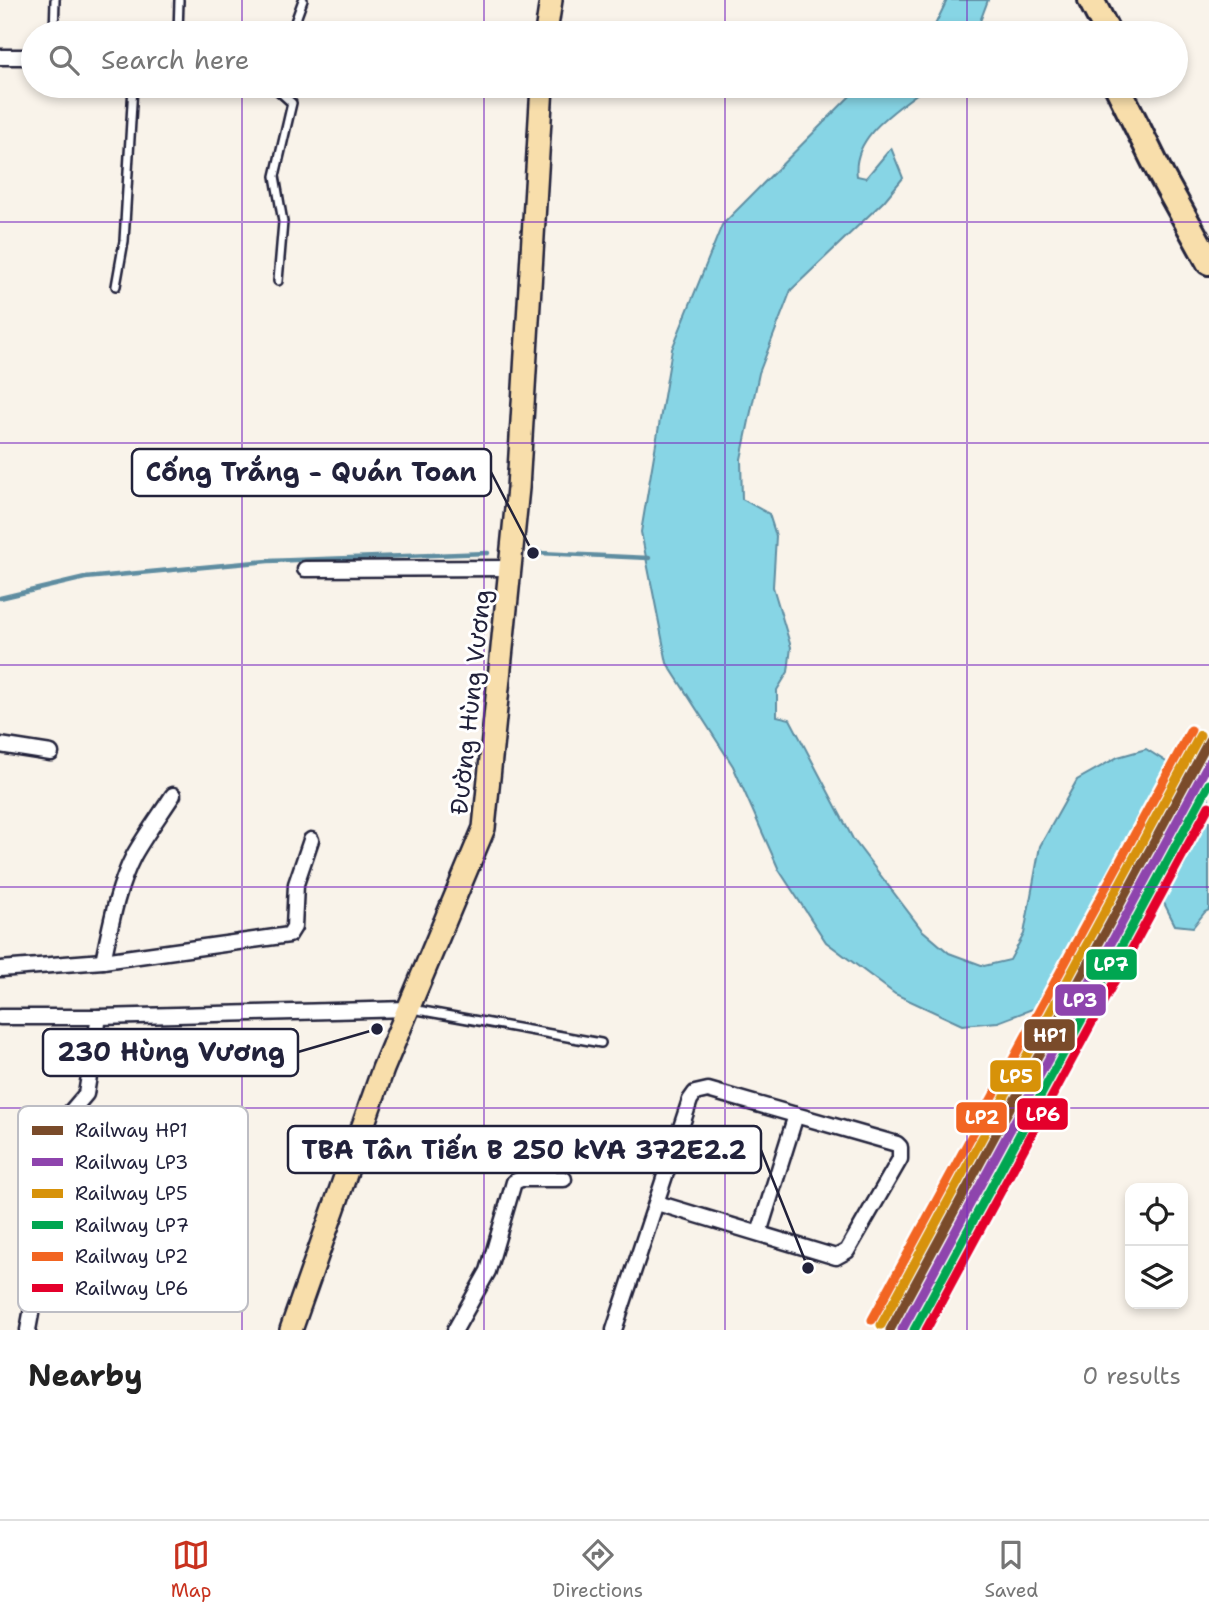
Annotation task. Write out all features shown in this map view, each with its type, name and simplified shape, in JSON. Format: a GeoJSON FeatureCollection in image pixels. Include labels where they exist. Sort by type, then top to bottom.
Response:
{"type":"FeatureCollection","features":[{"type":"Feature","properties":{"kind":"highway"},"geometry":{"type":"LineString","coordinates":[[1080,1],[1087,21]]}},
{"type":"Feature","properties":{"kind":"highway"},"geometry":{"type":"LineString","coordinates":[[1080,1],[1098,21]]}},
{"type":"Feature","properties":{"kind":"highway"},"geometry":{"type":"LineString","coordinates":[[1123,98],[1209,262]]}},
{"type":"Feature","properties":{"kind":"highway"},"geometry":{"type":"LineString","coordinates":[[1141,98],[1209,230]]}},
{"type":"Feature","properties":{"kind":"main road"},"geometry":{"type":"LineString","coordinates":[[548,21],[551,0]]}},
{"type":"Feature","properties":{"kind":"main road","name":"Đường Hùng Vương"},"geometry":{"type":"LineString","coordinates":[[291,1330],[383,1069],[484,828],[518,488],[541,98]]}},
{"type":"Feature","properties":{"kind":"street"},"geometry":{"type":"LineString","coordinates":[[0,57],[21,57]]}},
{"type":"Feature","properties":{"kind":"street"},"geometry":{"type":"LineString","coordinates":[[304,569],[511,568]]}},
{"type":"Feature","properties":{"kind":"street"},"geometry":{"type":"LineString","coordinates":[[0,746],[51,753]]}},
{"type":"Feature","properties":{"kind":"street"},"geometry":{"type":"LineString","coordinates":[[103,961],[114,909],[126,873],[134,855],[173,794]]}},
{"type":"Feature","properties":{"kind":"street"},"geometry":{"type":"LineString","coordinates":[[0,969],[103,961],[289,936],[294,927],[296,884],[311,840]]}},
{"type":"Feature","properties":{"kind":"street"},"geometry":{"type":"LineString","coordinates":[[0,1017],[409,1009]]}},
{"type":"Feature","properties":{"kind":"street"},"geometry":{"type":"LineString","coordinates":[[77,1106],[85,1098],[99,1017]]}},
{"type":"Feature","properties":{"kind":"street"},"geometry":{"type":"LineString","coordinates":[[614,1330],[690,1100],[695,1093],[708,1090],[900,1147],[901,1159],[847,1251],[842,1255],[829,1256],[657,1203]]}},
{"type":"Feature","properties":{"kind":"street"},"geometry":{"type":"LineString","coordinates":[[759,1233],[796,1115]]}},
{"type":"Feature","properties":{"kind":"street"},"geometry":{"type":"LineString","coordinates":[[455,1330],[488,1271],[514,1182],[521,1179],[564,1180]]}},
{"type":"Feature","properties":{"kind":"street"},"geometry":{"type":"LineString","coordinates":[[28,1330],[31,1312]]}},
{"type":"Feature","properties":{"kind":"lane"},"geometry":{"type":"LineString","coordinates":[[54,21],[55,0]]}},
{"type":"Feature","properties":{"kind":"lane"},"geometry":{"type":"LineString","coordinates":[[178,21],[179,0]]}},
{"type":"Feature","properties":{"kind":"lane"},"geometry":{"type":"LineString","coordinates":[[295,21],[303,0]]}},
{"type":"Feature","properties":{"kind":"lane"},"geometry":{"type":"LineString","coordinates":[[116,286],[124,241],[132,98]]}},
{"type":"Feature","properties":{"kind":"lane"},"geometry":{"type":"LineString","coordinates":[[278,281],[283,222],[275,176],[292,103],[286,98]]}},
{"type":"Feature","properties":{"kind":"lane"},"geometry":{"type":"LineString","coordinates":[[409,1009],[601,1043]]}},
{"type":"Feature","properties":{"kind":"water"},"geometry":{"type":"Polygon","coordinates":[[[947,0],[988,0],[980,21],[937,21],[947,0]]]}},
{"type":"Feature","properties":{"kind":"water"},"geometry":{"type":"Polygon","coordinates":[[[848,98],[911,98],[869,135],[857,161],[857,176],[866,178],[891,148],[903,178],[884,201],[791,290],[759,373],[741,459],[742,499],[769,514],[776,536],[773,587],[791,647],[788,672],[777,690],[777,716],[790,719],[853,839],[922,930],[949,953],[984,966],[1010,960],[1024,934],[1040,846],[1077,780],[1118,757],[1146,749],[1176,768],[1209,780],[1209,910],[1193,927],[1175,925],[1155,885],[1114,875],[1085,941],[1051,1002],[998,1022],[962,1025],[895,994],[826,942],[779,870],[733,766],[667,663],[641,532],[672,349],[722,225],[848,98]]]}},
{"type":"Feature","properties":{"kind":"waterway"},"geometry":{"type":"LineString","coordinates":[[0,598],[85,578],[268,561],[488,553]]}},
{"type":"Feature","properties":{"kind":"waterway"},"geometry":{"type":"LineString","coordinates":[[539,553],[649,558]]}},
{"type":"Feature","properties":{"kind":"rail line","name":"LP2"},"geometry":{"type":"LineString","coordinates":[[872,1320],[1191,730]]}},
{"type":"Feature","properties":{"kind":"rail line","name":"LP5"},"geometry":{"type":"LineString","coordinates":[[881,1325],[1200,735]]}},
{"type":"Feature","properties":{"kind":"rail line","name":"HP1"},"geometry":{"type":"LineString","coordinates":[[890,1330],[1209,740]]}},
{"type":"Feature","properties":{"kind":"rail line","name":"LP3"},"geometry":{"type":"LineString","coordinates":[[902,1330],[1209,762]]}},
{"type":"Feature","properties":{"kind":"rail line","name":"LP7"},"geometry":{"type":"LineString","coordinates":[[914,1330],[1209,784]]}},
{"type":"Feature","properties":{"kind":"rail line","name":"LP6"},"geometry":{"type":"LineString","coordinates":[[926,1330],[1209,806]]}},
{"type":"Feature","properties":{"kind":"place","name":"Cống Trắng - Quán Toan"},"geometry":{"type":"Point","coordinates":[533,553]}},
{"type":"Feature","properties":{"kind":"place","name":"230 Hùng Vương"},"geometry":{"type":"Point","coordinates":[377,1029]}},
{"type":"Feature","properties":{"kind":"place","name":"TBA Tân Tiến B 250 kVA 372E2.2"},"geometry":{"type":"Point","coordinates":[808,1268]}}]}
